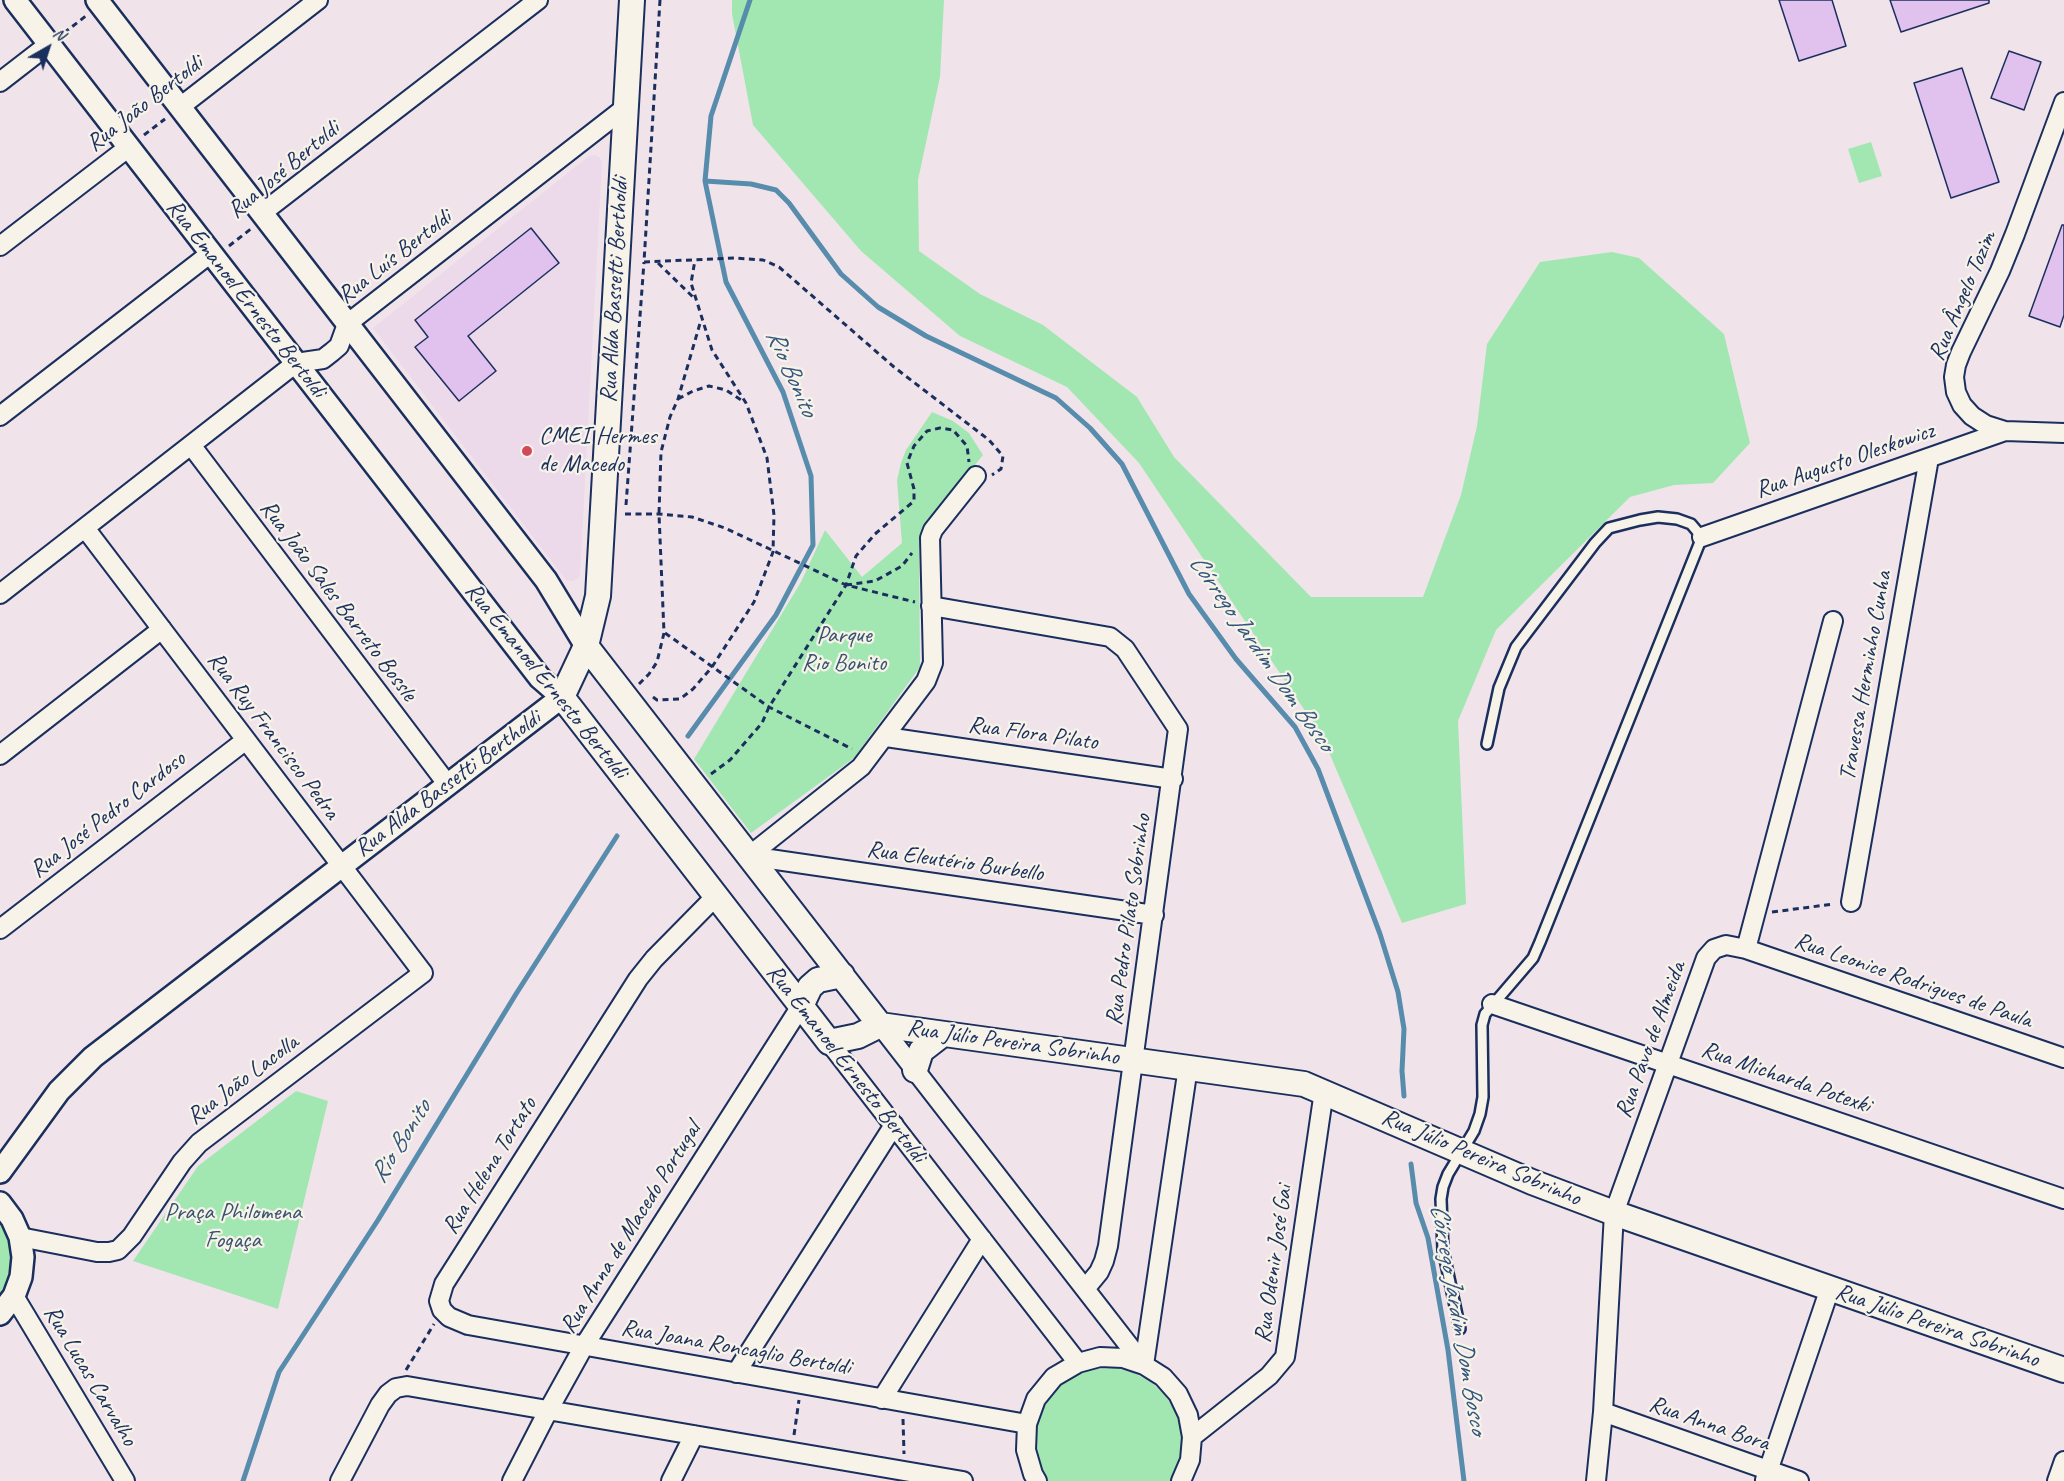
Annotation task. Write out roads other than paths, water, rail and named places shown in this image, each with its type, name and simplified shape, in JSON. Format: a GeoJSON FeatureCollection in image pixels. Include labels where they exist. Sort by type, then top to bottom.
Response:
{"type":"FeatureCollection","features":[{"type":"Feature","properties":{"kind":"main road","name":"Rua Alda Bassetti Bertholdi"},"geometry":{"type":"LineString","coordinates":[[562,698],[586,646],[597,596],[632,0]]}},
{"type":"Feature","properties":{"kind":"main road","name":"Rua Emanoel Ernesto Bertoldi"},"geometry":{"type":"LineString","coordinates":[[586,646],[880,1025]]}},
{"type":"Feature","properties":{"kind":"main road","name":"Rua Emanoel Ernesto Bertoldi"},"geometry":{"type":"LineString","coordinates":[[562,698],[829,1042]]}},
{"type":"Feature","properties":{"kind":"main road"},"geometry":{"type":"LineString","coordinates":[[801,1006],[810,987],[818,980],[842,975]]}},
{"type":"Feature","properties":{"kind":"main road"},"geometry":{"type":"LineString","coordinates":[[829,1042],[858,1036],[880,1025]]}},
{"type":"Feature","properties":{"kind":"main road","name":"Rua Júlio Pereira Sobrinho"},"geometry":{"type":"LineString","coordinates":[[880,1025],[1291,1081],[1324,1091],[1532,1182],[1614,1213],[2064,1370]]}},
{"type":"Feature","properties":{"kind":"main road"},"geometry":{"type":"LineString","coordinates":[[915,1070],[921,1051],[943,1034]]}},
{"type":"Feature","properties":{"kind":"street","name":"Rua Emanoel Ernesto Bertoldi"},"geometry":{"type":"LineString","coordinates":[[15,0],[540,678],[562,698]]}},
{"type":"Feature","properties":{"kind":"street","name":"Rua João Bertoldi"},"geometry":{"type":"LineString","coordinates":[[180,107],[318,0]]}},
{"type":"Feature","properties":{"kind":"street","name":"Rua José Bertoldi"},"geometry":{"type":"LineString","coordinates":[[262,213],[538,0]]}},
{"type":"Feature","properties":{"kind":"street","name":"Rua Emanoel Ernesto Bertoldi"},"geometry":{"type":"LineString","coordinates":[[102,2],[180,107],[546,580],[586,646]]}},
{"type":"Feature","properties":{"kind":"street"},"geometry":{"type":"LineString","coordinates":[[0,82],[49,44]]}},
{"type":"Feature","properties":{"kind":"street","name":"Rua Ângelo Tozim"},"geometry":{"type":"LineString","coordinates":[[2064,102],[2004,262],[1956,365],[1954,377],[1956,392],[1962,405],[1972,416],[1986,425],[2005,431],[2064,433]]}},
{"type":"Feature","properties":{"kind":"street","name":"Rua Luís Bertoldi"},"geometry":{"type":"LineString","coordinates":[[0,594],[296,363],[323,359],[332,352],[339,346],[348,324],[626,107]]}},
{"type":"Feature","properties":{"kind":"street","name":"Rua João Bertoldi"},"geometry":{"type":"LineString","coordinates":[[0,246],[129,147]]}},
{"type":"Feature","properties":{"kind":"street"},"geometry":{"type":"LineString","coordinates":[[0,416],[211,253]]}},
{"type":"Feature","properties":{"kind":"street","name":"Rua Augusto Oleskowicz"},"geometry":{"type":"LineString","coordinates":[[1702,537],[2005,431]]}},
{"type":"Feature","properties":{"kind":"street","name":"Rua João Sales Barreto Bossle"},"geometry":{"type":"LineString","coordinates":[[191,446],[448,785]]}},
{"type":"Feature","properties":{"kind":"street","name":"Travessa Herminho Cunha"},"geometry":{"type":"LineString","coordinates":[[1851,902],[1929,458]]}},
{"type":"Feature","properties":{"kind":"street"},"geometry":{"type":"LineString","coordinates":[[749,856],[853,776],[870,758],[931,672],[933,663],[930,538],[971,472]]}},
{"type":"Feature","properties":{"kind":"street","name":"Rua Ruy Francisco Pedra"},"geometry":{"type":"LineString","coordinates":[[85,528],[423,973]]}},
{"type":"Feature","properties":{"kind":"street","name":"Rua Pedro Pilato Sobrinho"},"geometry":{"type":"LineString","coordinates":[[932,606],[1110,638],[1125,649],[1178,729],[1108,1246],[1099,1272],[1085,1289]]}},
{"type":"Feature","properties":{"kind":"street"},"geometry":{"type":"LineString","coordinates":[[1746,949],[1833,621]]}},
{"type":"Feature","properties":{"kind":"street"},"geometry":{"type":"LineString","coordinates":[[0,755],[162,629]]}},
{"type":"Feature","properties":{"kind":"street","name":"Rua Alda Bassetti Bertholdi"},"geometry":{"type":"LineString","coordinates":[[0,1172],[59,1090],[93,1057],[562,698]]}},
{"type":"Feature","properties":{"kind":"street","name":"Rua Flora Pilato"},"geometry":{"type":"LineString","coordinates":[[885,737],[1173,779]]}},
{"type":"Feature","properties":{"kind":"street","name":"Rua José Pedro Cardoso"},"geometry":{"type":"LineString","coordinates":[[0,929],[246,740]]}},
{"type":"Feature","properties":{"kind":"street","name":"Rua Eleutério Burbello"},"geometry":{"type":"LineString","coordinates":[[749,856],[1154,915]]}},
{"type":"Feature","properties":{"kind":"street","name":"Rua Helena Tortato"},"geometry":{"type":"LineString","coordinates":[[442,1310],[439,1300],[444,1284],[638,979],[654,959],[716,897]]}},
{"type":"Feature","properties":{"kind":"street","name":"Rua Pavo de Almeida"},"geometry":{"type":"LineString","coordinates":[[1596,1481],[1604,1412],[1614,1213],[1706,958],[1714,949],[1726,945],[1746,949]]}},
{"type":"Feature","properties":{"kind":"street","name":"Rua Leonice Rodrigues de Paula"},"geometry":{"type":"LineString","coordinates":[[1746,949],[2064,1058]]}},
{"type":"Feature","properties":{"kind":"street","name":"Rua João Lacolla"},"geometry":{"type":"LineString","coordinates":[[20,1237],[97,1252],[118,1250],[132,1236],[182,1162],[199,1143],[423,973]]}},
{"type":"Feature","properties":{"kind":"street","name":"Rua Micharda Potexki"},"geometry":{"type":"LineString","coordinates":[[1491,1004],[2064,1199]]}},
{"type":"Feature","properties":{"kind":"street","name":"Rua Anna de Macedo Portugal"},"geometry":{"type":"LineString","coordinates":[[512,1481],[584,1346],[801,1006]]}},
{"type":"Feature","properties":{"kind":"street","name":"Rua Emanoel Ernesto Bertoldi"},"geometry":{"type":"LineString","coordinates":[[880,1025],[1144,1365]]}},
{"type":"Feature","properties":{"kind":"street","name":"Rua Emanoel Ernesto Bertoldi"},"geometry":{"type":"LineString","coordinates":[[829,1042],[1078,1363]]}},
{"type":"Feature","properties":{"kind":"street"},"geometry":{"type":"LineString","coordinates":[[1144,1365],[1188,1067]]}},
{"type":"Feature","properties":{"kind":"street","name":"Rua Odenir José Gai"},"geometry":{"type":"LineString","coordinates":[[1192,1437],[1269,1376],[1285,1357],[1324,1091]]}},
{"type":"Feature","properties":{"kind":"street"},"geometry":{"type":"LineString","coordinates":[[736,1373],[894,1125]]}},
{"type":"Feature","properties":{"kind":"street"},"geometry":{"type":"LineString","coordinates":[[0,1203],[12,1219],[20,1237],[23,1257],[21,1277],[14,1296],[0,1314]]}},
{"type":"Feature","properties":{"kind":"street"},"geometry":{"type":"LineString","coordinates":[[882,1399],[982,1239]]}},
{"type":"Feature","properties":{"kind":"street"},"geometry":{"type":"LineString","coordinates":[[1767,1476],[1830,1288]]}},
{"type":"Feature","properties":{"kind":"street","name":"Rua Lucas Carvalho"},"geometry":{"type":"LineString","coordinates":[[14,1296],[125,1481]]}},
{"type":"Feature","properties":{"kind":"street","name":"Rua Joana Roncaglio Bertoldi"},"geometry":{"type":"LineString","coordinates":[[442,1310],[449,1317],[468,1325],[1027,1424]]}},
{"type":"Feature","properties":{"kind":"street"},"geometry":{"type":"LineString","coordinates":[[1037,1481],[1026,1450],[1027,1424],[1036,1398],[1054,1377],[1078,1363],[1100,1357],[1123,1358],[1144,1365],[1163,1377],[1178,1394],[1188,1415],[1192,1437],[1190,1460],[1181,1481]]}},
{"type":"Feature","properties":{"kind":"street"},"geometry":{"type":"LineString","coordinates":[[340,1481],[388,1394],[396,1388],[416,1386],[963,1481]]}},
{"type":"Feature","properties":{"kind":"street","name":"Rua Anna Bora"},"geometry":{"type":"LineString","coordinates":[[1604,1412],[1767,1476],[1799,1481]]}},
{"type":"Feature","properties":{"kind":"street"},"geometry":{"type":"LineString","coordinates":[[671,1481],[694,1434]]}},
{"type":"Feature","properties":{"kind":"street"},"geometry":{"type":"LineString","coordinates":[[2057,1481],[2064,1461]]}},
{"type":"Feature","properties":{"kind":"street"},"geometry":{"type":"LineString","coordinates":[[865,1464],[879,1481]]}},
{"type":"Feature","properties":{"kind":"lane"},"geometry":{"type":"LineString","coordinates":[[1460,1329],[1446,1270],[1440,1221],[1443,1187],[1480,1114],[1483,1097],[1482,1025],[1485,1014],[1491,1004],[1533,957],[1540,942],[1702,537],[1691,524],[1677,519],[1658,518],[1609,528],[1594,543],[1516,647],[1499,688],[1487,744]]}},
{"type":"Feature","properties":{"kind":"waterway","name":"Rio Bonito"},"geometry":{"type":"LineString","coordinates":[[688,736],[776,615],[813,545],[811,476],[783,392],[726,282],[705,181],[711,116],[750,0]]}},
{"type":"Feature","properties":{"kind":"waterway","name":"Córrego Jardim Dom Bosco"},"geometry":{"type":"LineString","coordinates":[[705,181],[751,184],[776,190],[789,203],[841,274],[878,307],[926,336],[1056,398],[1090,428],[1122,464],[1189,594],[1236,659],[1295,727],[1318,769],[1380,934],[1398,992],[1404,1029],[1402,1071],[1404,1096]]}},
{"type":"Feature","properties":{"kind":"waterway","name":"Rio Bonito"},"geometry":{"type":"LineString","coordinates":[[243,1481],[279,1372],[378,1220],[516,994],[617,836]]}},
{"type":"Feature","properties":{"kind":"waterway","name":"Córrego Jardim Dom Bosco"},"geometry":{"type":"LineString","coordinates":[[1411,1164],[1416,1203],[1428,1238],[1448,1350],[1464,1481]]}},
{"type":"Feature","properties":{"kind":"place","name":"CMEI Hermes de Macedo"},"geometry":{"type":"Point","coordinates":[527,451]}},
{"type":"Feature","properties":{"kind":"park label","name":"Parque Rio Bonito"},"geometry":{"type":"Point","coordinates":[844,650]}},
{"type":"Feature","properties":{"kind":"park label","name":"Praça Philomena Fogaça"},"geometry":{"type":"Point","coordinates":[233,1227]}}]}
